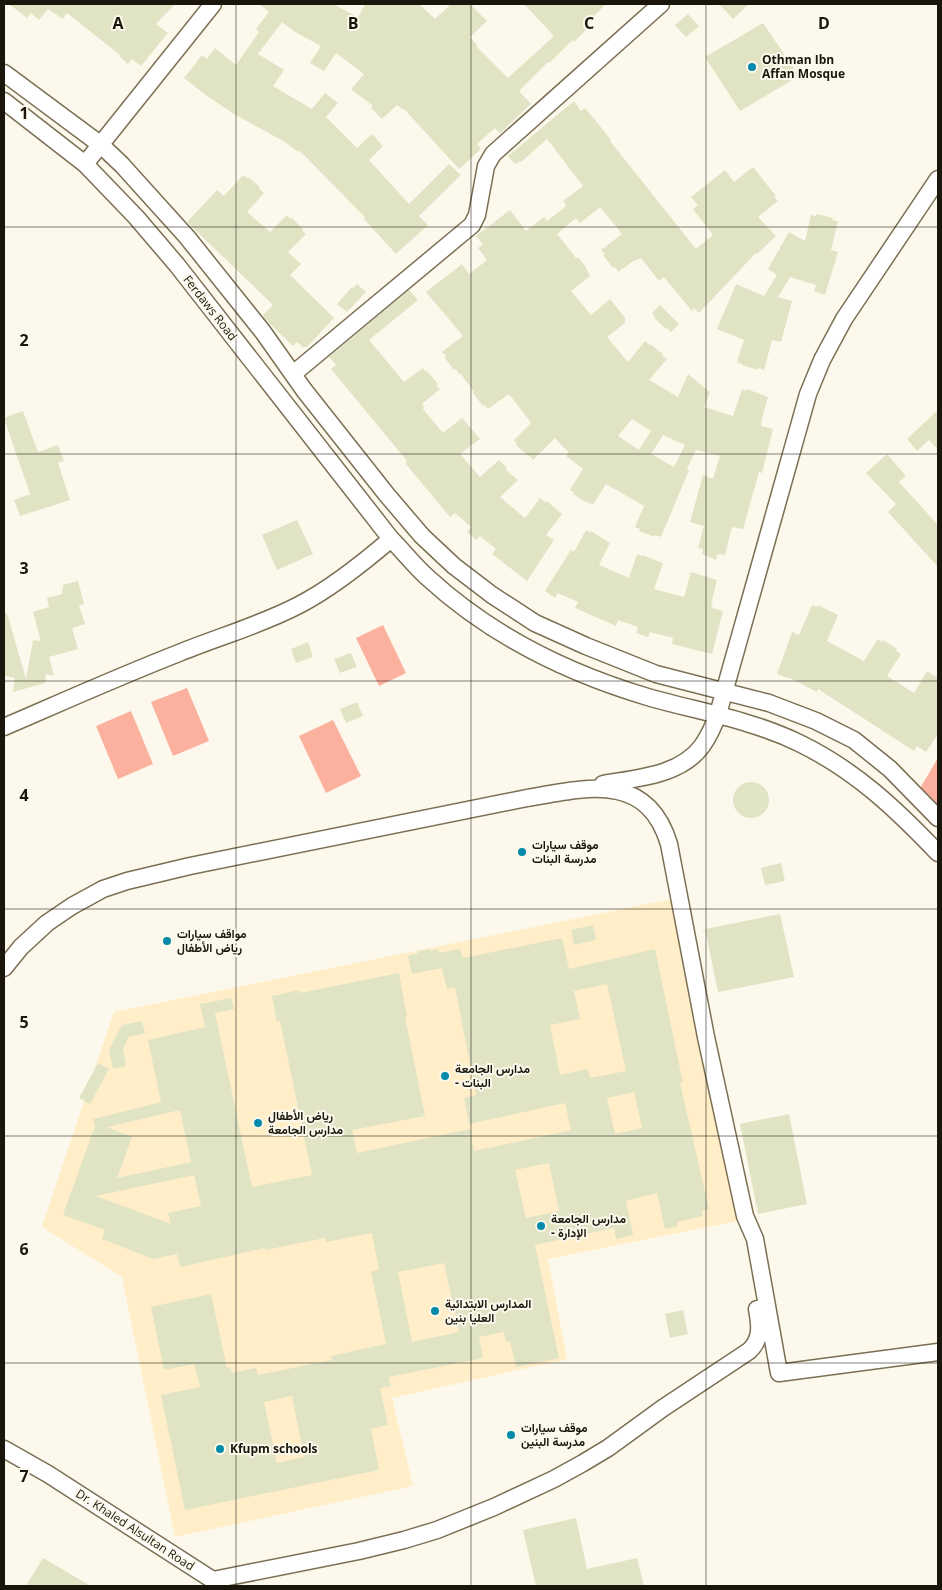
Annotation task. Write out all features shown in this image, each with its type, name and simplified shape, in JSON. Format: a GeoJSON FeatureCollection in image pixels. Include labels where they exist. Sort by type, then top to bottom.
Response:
{"type":"FeatureCollection","features":[{"type":"Feature","properties":{"kind":"street"},"geometry":{"type":"LineString","coordinates":[[85,164],[213,4]]}},
{"type":"Feature","properties":{"kind":"street"},"geometry":{"type":"LineString","coordinates":[[293,374],[472,225],[477,215],[486,166],[493,154],[661,4]]}},
{"type":"Feature","properties":{"kind":"street"},"geometry":{"type":"LineString","coordinates":[[4,74],[101,145],[122,165],[187,237],[263,332],[356,456],[422,536],[454,566],[492,595],[536,623],[586,646],[656,674],[769,703],[854,740],[890,769],[938,818]]}},
{"type":"Feature","properties":{"kind":"street","name":"Ferdaws Road"},"geometry":{"type":"LineString","coordinates":[[4,101],[85,164],[136,217],[176,265],[391,539],[427,577],[465,608],[522,646],[563,667],[602,683],[718,714],[760,727],[792,740],[833,762],[870,787],[900,813],[938,852]]}},
{"type":"Feature","properties":{"kind":"street"},"geometry":{"type":"LineString","coordinates":[[4,968],[20,948],[47,923],[72,906],[103,889],[127,881],[190,866],[664,772],[688,760],[702,747],[718,714],[808,394],[822,360],[844,319],[938,179]]}},
{"type":"Feature","properties":{"kind":"street"},"geometry":{"type":"LineString","coordinates":[[4,727],[179,652],[299,606],[340,579],[391,539]]}},
{"type":"Feature","properties":{"kind":"street"},"geometry":{"type":"LineString","coordinates":[[575,790],[603,788],[633,796],[655,815],[666,834],[706,1037],[745,1216],[754,1239],[779,1373],[938,1352]]}},
{"type":"Feature","properties":{"kind":"street"},"geometry":{"type":"LineString","coordinates":[[218,1583],[404,1540],[437,1530],[494,1507],[554,1480],[583,1463],[744,1355],[754,1346],[760,1328],[745,1243],[745,1216]]}},
{"type":"Feature","properties":{"kind":"street","name":"Dr. Khaled Alsultan Road"},"geometry":{"type":"LineString","coordinates":[[4,1439],[19,1448],[48,1474]]}},
{"type":"Feature","properties":{"kind":"street","name":"Dr. Khaled Alsultan Road"},"geometry":{"type":"LineString","coordinates":[[4,1449],[48,1474],[218,1583]]}},
{"type":"Feature","properties":{"kind":"shaded area"},"geometry":{"type":"Polygon","coordinates":[[[383,625],[406,673],[379,686],[356,638],[383,625]]]}},
{"type":"Feature","properties":{"kind":"shaded area"},"geometry":{"type":"Polygon","coordinates":[[[187,688],[209,741],[173,756],[151,702],[187,688]]]}},
{"type":"Feature","properties":{"kind":"shaded area"},"geometry":{"type":"Polygon","coordinates":[[[131,711],[153,764],[118,779],[96,726],[131,711]]]}},
{"type":"Feature","properties":{"kind":"shaded area"},"geometry":{"type":"Polygon","coordinates":[[[333,720],[361,776],[326,793],[299,736],[333,720]]]}},
{"type":"Feature","properties":{"kind":"shaded area"},"geometry":{"type":"Polygon","coordinates":[[[938,758],[938,810],[919,790],[938,758]]]}},
{"type":"Feature","properties":{"kind":"shaded area"},"geometry":{"type":"Polygon","coordinates":[[[672,899],[738,1221],[548,1259],[567,1359],[392,1398],[413,1486],[175,1537],[122,1277],[42,1227],[114,1012],[672,899]]]}},
{"type":"Feature","properties":{"kind":"building"},"geometry":{"type":"Polygon","coordinates":[[[9,4],[175,4],[156,24],[168,33],[141,66],[132,59],[128,64],[120,55],[67,13],[63,19],[48,9],[39,20],[31,13],[27,18],[9,4]]]}},
{"type":"Feature","properties":{"kind":"building"},"geometry":{"type":"Polygon","coordinates":[[[259,4],[333,4],[358,17],[365,4],[419,4],[435,19],[451,4],[470,4],[487,21],[470,37],[476,46],[508,78],[554,36],[524,4],[606,4],[584,26],[587,29],[574,42],[573,40],[548,62],[519,91],[531,104],[500,133],[495,128],[477,144],[481,149],[459,169],[404,109],[397,105],[382,119],[371,108],[373,106],[351,89],[364,74],[336,53],[324,71],[310,63],[321,46],[295,32],[282,22],[258,54],[284,70],[273,86],[312,109],[325,93],[338,103],[326,117],[357,148],[372,134],[383,146],[369,160],[409,204],[449,164],[461,175],[419,216],[428,225],[396,254],[364,219],[365,217],[299,150],[298,152],[285,142],[234,114],[184,78],[202,55],[207,59],[215,48],[236,65],[259,32],[256,29],[269,12],[259,4]]]}},
{"type":"Feature","properties":{"kind":"building"},"geometry":{"type":"Polygon","coordinates":[[[719,4],[749,4],[733,19],[719,4]]]}},
{"type":"Feature","properties":{"kind":"building"},"geometry":{"type":"Polygon","coordinates":[[[688,14],[699,26],[686,37],[675,25],[688,14]]]}},
{"type":"Feature","properties":{"kind":"building","name":"Othman Ibn Affan Mosque"},"geometry":{"type":"Polygon","coordinates":[[[763,23],[799,76],[740,111],[705,57],[763,23]]]}},
{"type":"Feature","properties":{"kind":"building"},"geometry":{"type":"Polygon","coordinates":[[[574,101],[581,111],[585,108],[604,131],[696,249],[713,235],[693,209],[698,205],[691,197],[725,170],[734,182],[753,167],[776,196],[774,197],[778,201],[758,217],[776,236],[756,253],[699,313],[694,308],[692,311],[664,277],[659,281],[641,258],[618,272],[615,267],[613,268],[601,250],[622,234],[600,207],[580,223],[576,218],[557,234],[576,258],[578,257],[590,276],[571,291],[591,315],[610,299],[625,318],[625,323],[607,337],[628,362],[645,341],[667,359],[649,380],[678,397],[688,374],[710,392],[704,407],[733,416],[742,389],[768,397],[761,426],[773,429],[762,473],[759,472],[743,529],[732,527],[725,555],[717,555],[716,560],[702,554],[703,549],[698,548],[704,526],[690,522],[703,475],[713,479],[720,456],[696,450],[661,537],[655,535],[655,537],[639,531],[640,529],[635,527],[644,506],[606,484],[593,505],[573,494],[570,490],[583,469],[566,456],[569,453],[555,438],[533,460],[528,456],[516,445],[514,440],[531,423],[509,394],[488,409],[485,405],[483,406],[460,373],[456,369],[454,370],[444,357],[446,356],[442,352],[463,336],[426,292],[462,264],[469,274],[487,260],[478,248],[483,244],[476,236],[510,210],[526,231],[544,217],[547,221],[565,207],[566,205],[563,201],[583,186],[547,139],[521,162],[515,164],[508,156],[574,101]],[[632,419],[618,436],[639,450],[651,431],[632,419]],[[663,435],[651,454],[674,467],[685,445],[663,435]]]}},
{"type":"Feature","properties":{"kind":"building"},"geometry":{"type":"Polygon","coordinates":[[[243,175],[260,187],[259,189],[264,193],[247,212],[270,232],[287,215],[306,234],[288,252],[301,264],[290,275],[334,318],[307,347],[303,347],[297,342],[293,346],[265,319],[263,315],[273,305],[187,222],[217,190],[224,196],[243,175]]]}},
{"type":"Feature","properties":{"kind":"building"},"geometry":{"type":"Polygon","coordinates":[[[817,214],[838,221],[831,250],[838,252],[825,295],[814,291],[816,285],[790,277],[778,297],[792,301],[781,342],[772,340],[764,370],[742,365],[737,362],[744,340],[717,329],[736,284],[764,296],[777,275],[768,269],[789,232],[805,241],[811,215],[816,216],[817,214]]]}},
{"type":"Feature","properties":{"kind":"building"},"geometry":{"type":"Polygon","coordinates":[[[357,284],[366,292],[347,312],[337,304],[357,284]]]}},
{"type":"Feature","properties":{"kind":"building"},"geometry":{"type":"Polygon","coordinates":[[[409,290],[418,300],[369,340],[404,382],[423,368],[438,384],[436,385],[440,389],[422,404],[423,409],[443,433],[462,418],[480,439],[460,454],[480,477],[499,460],[507,468],[506,470],[518,480],[500,497],[525,518],[540,498],[562,514],[546,535],[554,540],[527,581],[492,554],[496,549],[480,536],[476,540],[467,532],[471,527],[455,513],[450,517],[405,463],[407,461],[331,369],[336,365],[329,357],[409,290]]]}},
{"type":"Feature","properties":{"kind":"building"},"geometry":{"type":"Polygon","coordinates":[[[660,305],[679,324],[671,332],[654,318],[652,313],[660,305]]]}},
{"type":"Feature","properties":{"kind":"building"},"geometry":{"type":"Polygon","coordinates":[[[938,410],[938,450],[929,440],[917,451],[907,439],[938,410]]]}},
{"type":"Feature","properties":{"kind":"building"},"geometry":{"type":"Polygon","coordinates":[[[23,411],[38,452],[58,445],[64,461],[58,463],[70,500],[20,516],[14,500],[30,494],[4,418],[23,411]]]}},
{"type":"Feature","properties":{"kind":"building"},"geometry":{"type":"Polygon","coordinates":[[[887,454],[906,476],[899,482],[938,525],[938,567],[888,512],[896,504],[866,473],[887,454]]]}},
{"type":"Feature","properties":{"kind":"building"},"geometry":{"type":"Polygon","coordinates":[[[297,520],[313,554],[277,570],[262,535],[297,520]]]}},
{"type":"Feature","properties":{"kind":"building"},"geometry":{"type":"Polygon","coordinates":[[[586,530],[591,533],[591,531],[610,543],[599,565],[629,578],[637,554],[663,563],[654,589],[684,597],[691,572],[717,580],[711,604],[713,604],[712,608],[723,611],[712,654],[672,644],[673,638],[650,632],[648,637],[636,633],[638,627],[618,620],[616,626],[575,608],[578,602],[558,593],[555,598],[545,591],[571,550],[574,552],[586,530]]]}},
{"type":"Feature","properties":{"kind":"building"},"geometry":{"type":"Polygon","coordinates":[[[78,581],[84,604],[79,606],[85,624],[72,628],[78,649],[49,657],[54,676],[46,674],[45,683],[13,692],[15,678],[4,676],[4,613],[7,613],[26,679],[33,640],[41,641],[33,612],[49,607],[47,598],[62,594],[63,585],[78,581]]]}},
{"type":"Feature","properties":{"kind":"building"},"geometry":{"type":"Polygon","coordinates":[[[812,605],[817,607],[818,605],[838,615],[827,641],[864,661],[878,639],[897,649],[896,651],[901,654],[887,676],[914,693],[927,671],[938,678],[938,734],[926,752],[917,746],[914,751],[818,689],[817,692],[788,677],[777,674],[792,632],[799,635],[812,605]]]}},
{"type":"Feature","properties":{"kind":"building"},"geometry":{"type":"Polygon","coordinates":[[[308,642],[313,657],[296,663],[291,649],[308,642]]]}},
{"type":"Feature","properties":{"kind":"building"},"geometry":{"type":"Polygon","coordinates":[[[351,653],[357,667],[340,673],[334,659],[351,653]]]}},
{"type":"Feature","properties":{"kind":"building"},"geometry":{"type":"Polygon","coordinates":[[[357,702],[363,716],[346,723],[340,709],[357,702]]]}},
{"type":"Feature","properties":{"kind":"building"},"geometry":{"type":"Polygon","coordinates":[[[751,782],[758,783],[764,787],[768,793],[768,807],[764,813],[758,817],[751,818],[744,817],[738,813],[734,807],[733,800],[734,793],[738,787],[744,783],[751,782]]]}},
{"type":"Feature","properties":{"kind":"building"},"geometry":{"type":"Polygon","coordinates":[[[781,863],[785,881],[765,885],[761,868],[781,863]]]}},
{"type":"Feature","properties":{"kind":"building"},"geometry":{"type":"Polygon","coordinates":[[[780,914],[794,977],[718,992],[705,929],[780,914]]]}},
{"type":"Feature","properties":{"kind":"building"},"geometry":{"type":"Polygon","coordinates":[[[593,925],[596,940],[574,945],[571,930],[593,925]]]}},
{"type":"Feature","properties":{"kind":"building"},"geometry":{"type":"Polygon","coordinates":[[[562,938],[569,969],[655,949],[683,1083],[680,1083],[709,1209],[702,1211],[703,1216],[677,1222],[678,1226],[665,1229],[657,1193],[626,1201],[633,1235],[616,1239],[614,1228],[535,1245],[559,1358],[516,1367],[510,1341],[506,1342],[504,1332],[479,1337],[483,1358],[389,1377],[391,1386],[380,1388],[388,1425],[371,1429],[379,1470],[185,1510],[161,1395],[200,1387],[194,1364],[164,1370],[151,1307],[211,1294],[227,1368],[230,1367],[232,1373],[256,1368],[258,1375],[332,1360],[331,1356],[386,1344],[371,1272],[379,1270],[372,1233],[326,1242],[325,1238],[265,1250],[265,1248],[180,1267],[177,1254],[153,1259],[102,1239],[105,1230],[63,1215],[95,1126],[93,1119],[161,1102],[148,1040],[205,1027],[200,1004],[231,998],[234,1009],[215,1013],[252,1187],[312,1175],[280,1021],[277,1022],[272,996],[300,990],[300,993],[399,973],[407,1017],[405,1017],[425,1116],[352,1130],[357,1153],[470,1129],[474,1151],[571,1130],[565,1103],[469,1124],[464,1098],[476,1095],[455,987],[447,989],[442,968],[412,974],[408,956],[418,953],[418,951],[430,949],[430,951],[438,949],[439,953],[460,949],[463,958],[562,938]],[[607,984],[574,991],[580,1019],[550,1025],[560,1075],[588,1069],[590,1078],[626,1071],[607,984]],[[634,1092],[607,1098],[615,1134],[642,1128],[634,1092]],[[180,1110],[107,1127],[132,1137],[117,1178],[191,1162],[180,1110]],[[549,1163],[515,1170],[526,1218],[559,1211],[549,1163]],[[194,1175],[96,1196],[171,1224],[168,1213],[201,1206],[194,1175]],[[444,1263],[398,1272],[412,1342],[459,1332],[444,1263]],[[292,1396],[264,1402],[277,1463],[304,1457],[292,1396]]]}},
{"type":"Feature","properties":{"kind":"building"},"geometry":{"type":"Polygon","coordinates":[[[142,1021],[145,1033],[129,1037],[123,1049],[126,1066],[113,1069],[109,1050],[122,1025],[142,1021]]]}},
{"type":"Feature","properties":{"kind":"building"},"geometry":{"type":"Polygon","coordinates":[[[98,1063],[109,1069],[90,1104],[79,1098],[98,1063]]]}},
{"type":"Feature","properties":{"kind":"building"},"geometry":{"type":"Polygon","coordinates":[[[789,1114],[807,1204],[758,1214],[740,1124],[789,1114]]]}},
{"type":"Feature","properties":{"kind":"building"},"geometry":{"type":"Polygon","coordinates":[[[683,1310],[688,1334],[670,1338],[665,1314],[683,1310]]]}},
{"type":"Feature","properties":{"kind":"building"},"geometry":{"type":"Polygon","coordinates":[[[576,1518],[587,1569],[637,1558],[644,1586],[536,1586],[523,1530],[576,1518]]]}},
{"type":"Feature","properties":{"kind":"building"},"geometry":{"type":"Polygon","coordinates":[[[43,1558],[91,1586],[26,1586],[43,1558]]]}},
{"type":"Feature","properties":{"kind":"place","name":"Othman Ibn Affan Mosque"},"geometry":{"type":"Point","coordinates":[752,67]}},
{"type":"Feature","properties":{"kind":"place","name":"موقف سيارات مدرسة البنات"},"geometry":{"type":"Point","coordinates":[522,852]}},
{"type":"Feature","properties":{"kind":"place","name":"مواقف سيارات رياض الأطفال"},"geometry":{"type":"Point","coordinates":[167,941]}},
{"type":"Feature","properties":{"kind":"place","name":"مدارس الجامعة - البنات"},"geometry":{"type":"Point","coordinates":[445,1076]}},
{"type":"Feature","properties":{"kind":"place","name":"رياض الأطفال مدارس الجامعة"},"geometry":{"type":"Point","coordinates":[258,1123]}},
{"type":"Feature","properties":{"kind":"place","name":"مدارس الجامعة - الإدارة"},"geometry":{"type":"Point","coordinates":[541,1226]}},
{"type":"Feature","properties":{"kind":"place","name":"المدارس الابتدائية العليا بنين"},"geometry":{"type":"Point","coordinates":[435,1311]}},
{"type":"Feature","properties":{"kind":"place","name":"موقف سيارات مدرسة البنين"},"geometry":{"type":"Point","coordinates":[511,1435]}},
{"type":"Feature","properties":{"kind":"place","name":"Kfupm schools"},"geometry":{"type":"Point","coordinates":[220,1449]}}]}
